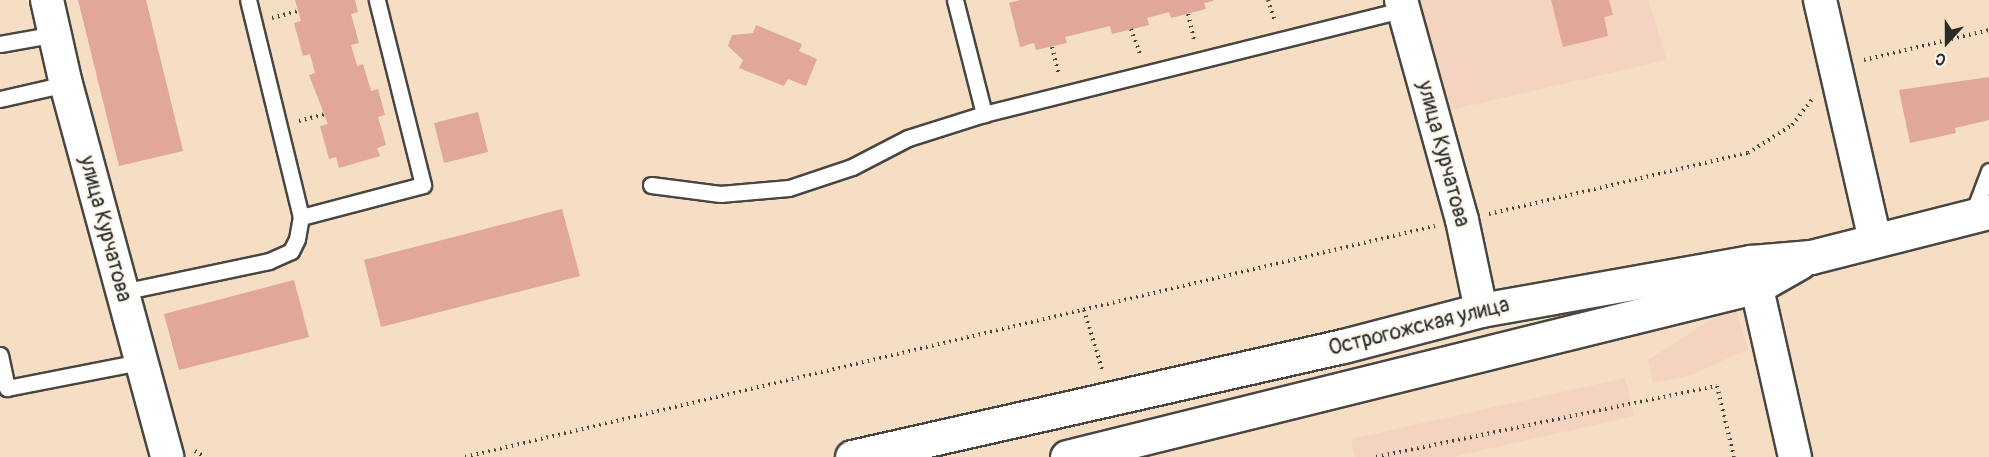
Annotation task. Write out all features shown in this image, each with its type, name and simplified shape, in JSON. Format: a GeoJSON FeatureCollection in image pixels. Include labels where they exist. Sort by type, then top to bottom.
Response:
{"type":"FeatureCollection","features":[{"type":"Feature","properties":{"kind":"street","name":"улица Курчатова"},"geometry":{"type":"LineString","coordinates":[[47,0],[66,84],[167,457]]}},
{"type":"Feature","properties":{"kind":"street"},"geometry":{"type":"LineString","coordinates":[[1820,0],[1875,240]]}},
{"type":"Feature","properties":{"kind":"street","name":"улица Курчатова"},"geometry":{"type":"LineString","coordinates":[[1402,5],[1462,220],[1480,309]]}},
{"type":"Feature","properties":{"kind":"street"},"geometry":{"type":"LineString","coordinates":[[1067,457],[1754,274],[1810,256],[1981,214]]}},
{"type":"Feature","properties":{"kind":"street"},"geometry":{"type":"LineString","coordinates":[[1754,274],[1795,457]]}},
{"type":"Feature","properties":{"kind":"street","name":"Острогожская улица"},"geometry":{"type":"LineString","coordinates":[[852,457],[1343,346],[1480,309],[1754,274]]}},
{"type":"Feature","properties":{"kind":"lane"},"geometry":{"type":"LineString","coordinates":[[122,292],[269,261],[291,251],[301,217],[248,0]]}},
{"type":"Feature","properties":{"kind":"lane"},"geometry":{"type":"LineString","coordinates":[[301,217],[423,185],[378,0]]}},
{"type":"Feature","properties":{"kind":"lane"},"geometry":{"type":"LineString","coordinates":[[955,0],[984,114]]}},
{"type":"Feature","properties":{"kind":"lane"},"geometry":{"type":"LineString","coordinates":[[651,185],[720,194],[789,188],[852,167],[908,138],[984,114],[1402,5]]}},
{"type":"Feature","properties":{"kind":"lane"},"geometry":{"type":"LineString","coordinates":[[0,44],[56,34]]}},
{"type":"Feature","properties":{"kind":"lane"},"geometry":{"type":"LineString","coordinates":[[0,99],[66,84]]}},
{"type":"Feature","properties":{"kind":"lane"},"geometry":{"type":"LineString","coordinates":[[1981,214],[1989,171]]}},
{"type":"Feature","properties":{"kind":"lane"},"geometry":{"type":"LineString","coordinates":[[0,355],[3,389],[140,362]]}},
{"type":"Feature","properties":{"kind":"path"},"geometry":{"type":"LineString","coordinates":[[465,457],[1748,153],[1792,125],[1835,68],[1989,30]]}},
{"type":"Feature","properties":{"kind":"path"},"geometry":{"type":"LineString","coordinates":[[1052,46],[1064,94]]}},
{"type":"Feature","properties":{"kind":"path"},"geometry":{"type":"LineString","coordinates":[[1376,457],[1612,405],[1717,386],[1734,457]]}},
{"type":"Feature","properties":{"kind":"shaded area"},"geometry":{"type":"Polygon","coordinates":[[[1414,0],[1648,0],[1667,60],[1442,112],[1414,0]]]}},
{"type":"Feature","properties":{"kind":"shaded area"},"geometry":{"type":"Polygon","coordinates":[[[1734,305],[1748,349],[1691,375],[1653,383],[1648,360],[1734,305]]]}},
{"type":"Feature","properties":{"kind":"shaded area"},"geometry":{"type":"Polygon","coordinates":[[[1625,378],[1634,416],[1452,457],[1355,457],[1351,439],[1625,378]]]}},
{"type":"Feature","properties":{"kind":"building"},"geometry":{"type":"Polygon","coordinates":[[[78,0],[146,0],[183,151],[119,166],[78,0]]]}},
{"type":"Feature","properties":{"kind":"building"},"geometry":{"type":"Polygon","coordinates":[[[295,0],[355,0],[358,12],[351,14],[359,43],[351,45],[357,66],[363,64],[371,91],[378,89],[385,115],[378,117],[386,145],[377,148],[380,156],[339,168],[336,157],[329,159],[320,126],[328,124],[309,75],[315,73],[310,54],[303,56],[294,23],[301,21],[295,0]]]}},
{"type":"Feature","properties":{"kind":"building"},"geometry":{"type":"Polygon","coordinates":[[[1020,0],[1213,1],[1204,3],[1206,9],[1171,18],[1169,12],[1147,18],[1149,25],[1112,34],[1110,26],[1065,37],[1067,43],[1036,50],[1034,43],[1020,47],[1009,3],[1020,0]]]}},
{"type":"Feature","properties":{"kind":"building"},"geometry":{"type":"Polygon","coordinates":[[[1551,0],[1609,0],[1613,15],[1604,17],[1608,36],[1563,47],[1551,0]]]}},
{"type":"Feature","properties":{"kind":"building"},"geometry":{"type":"Polygon","coordinates":[[[756,25],[802,44],[799,51],[817,59],[806,86],[788,79],[784,86],[739,68],[743,60],[728,46],[732,35],[753,33],[756,25]]]}},
{"type":"Feature","properties":{"kind":"building"},"geometry":{"type":"Polygon","coordinates":[[[1989,77],[1989,120],[1955,128],[1956,133],[1910,143],[1899,90],[1989,77]]]}},
{"type":"Feature","properties":{"kind":"building"},"geometry":{"type":"Polygon","coordinates":[[[478,112],[488,152],[444,163],[434,123],[478,112]]]}},
{"type":"Feature","properties":{"kind":"building"},"geometry":{"type":"Polygon","coordinates":[[[562,209],[580,276],[381,327],[364,260],[562,209]]]}},
{"type":"Feature","properties":{"kind":"building"},"geometry":{"type":"Polygon","coordinates":[[[294,280],[309,337],[179,370],[164,314],[294,280]]]}}]}
